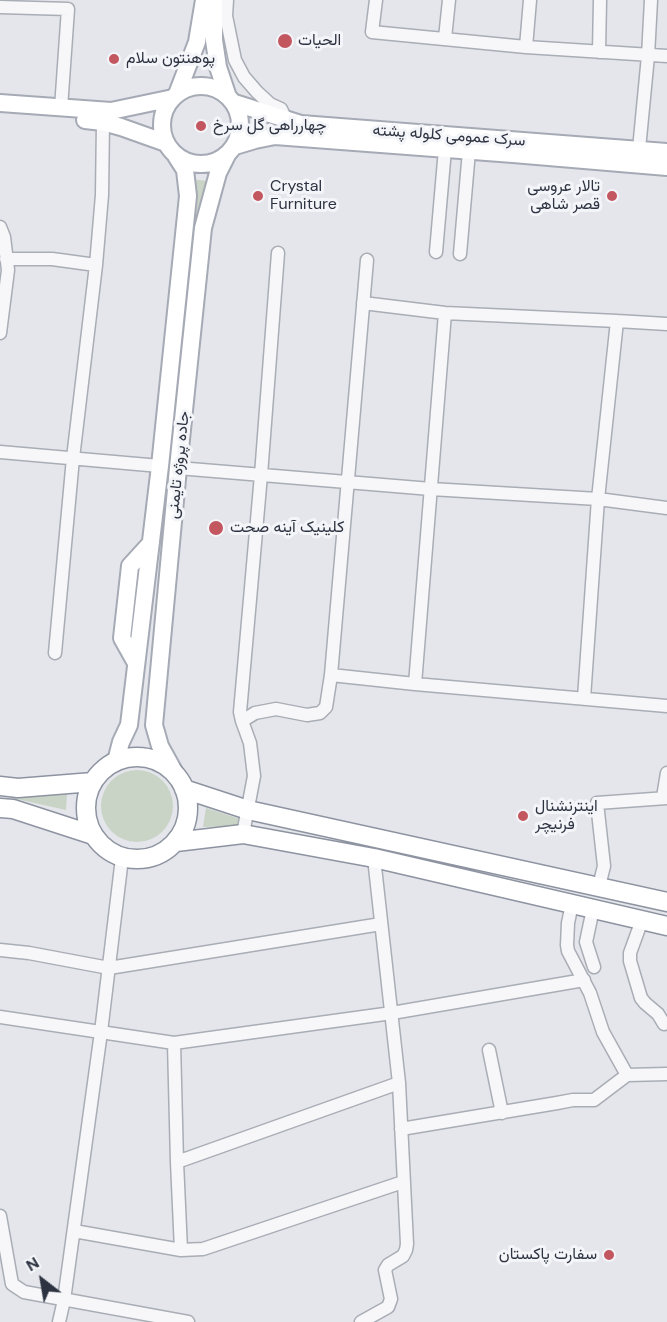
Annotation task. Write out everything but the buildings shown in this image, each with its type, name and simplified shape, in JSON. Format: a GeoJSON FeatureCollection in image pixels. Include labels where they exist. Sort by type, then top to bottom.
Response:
{"type":"FeatureCollection","features":[{"type":"Feature","properties":{"kind":"highway"},"geometry":{"type":"LineString","coordinates":[[180,782],[188,807],[185,825],[176,842],[160,854],[142,860],[122,858],[105,849],[93,836],[86,818],[86,799],[93,782],[103,770],[116,761],[138,757],[159,762],[180,782],[248,810],[667,902]]}},
{"type":"Feature","properties":{"kind":"highway"},"geometry":{"type":"LineString","coordinates":[[0,786],[18,788],[93,782]]}},
{"type":"Feature","properties":{"kind":"highway"},"geometry":{"type":"LineString","coordinates":[[0,808],[13,809],[93,836]]}},
{"type":"Feature","properties":{"kind":"highway"},"geometry":{"type":"LineString","coordinates":[[176,842],[243,834],[374,858],[667,926]]}},
{"type":"Feature","properties":{"kind":"main road"},"geometry":{"type":"LineString","coordinates":[[171,150],[162,132],[162,120],[166,108],[175,96],[194,50],[204,0]]}},
{"type":"Feature","properties":{"kind":"main road"},"geometry":{"type":"LineString","coordinates":[[0,115],[103,122],[121,127],[171,150],[188,163],[202,165],[216,162],[231,150],[240,135],[241,124],[240,113],[231,99],[218,67],[214,40],[214,0]]}},
{"type":"Feature","properties":{"kind":"main road"},"geometry":{"type":"LineString","coordinates":[[0,103],[111,111],[175,96],[189,87],[202,85],[215,87],[231,99]]}},
{"type":"Feature","properties":{"kind":"main road","name":"سرک عمومی کلوله پشته"},"geometry":{"type":"LineString","coordinates":[[231,99],[301,124],[667,152]]}},
{"type":"Feature","properties":{"kind":"main road","name":"سرک عمومی کلوله پشته"},"geometry":{"type":"LineString","coordinates":[[231,150],[274,136],[513,153],[667,167]]}},
{"type":"Feature","properties":{"kind":"main road","name":"جاده پروژه تایمنی"},"geometry":{"type":"LineString","coordinates":[[116,761],[129,725],[160,466],[188,196],[185,170],[171,150]]}},
{"type":"Feature","properties":{"kind":"main road","name":"جاده پروژه تایمنی"},"geometry":{"type":"LineString","coordinates":[[180,782],[160,746],[154,725],[203,228],[218,173],[231,150]]}},
{"type":"Feature","properties":{"kind":"street"},"geometry":{"type":"LineString","coordinates":[[194,50],[189,40],[197,0]]}},
{"type":"Feature","properties":{"kind":"street"},"geometry":{"type":"LineString","coordinates":[[227,0],[226,16],[235,60],[244,77],[270,104],[281,109],[286,120]]}},
{"type":"Feature","properties":{"kind":"street"},"geometry":{"type":"LineString","coordinates":[[376,0],[372,32],[526,47],[667,56]]}},
{"type":"Feature","properties":{"kind":"street"},"geometry":{"type":"LineString","coordinates":[[445,38],[449,0]]}},
{"type":"Feature","properties":{"kind":"street"},"geometry":{"type":"LineString","coordinates":[[526,47],[530,0]]}},
{"type":"Feature","properties":{"kind":"street"},"geometry":{"type":"LineString","coordinates":[[599,51],[600,0]]}},
{"type":"Feature","properties":{"kind":"street"},"geometry":{"type":"LineString","coordinates":[[639,149],[651,0]]}},
{"type":"Feature","properties":{"kind":"street"},"geometry":{"type":"LineString","coordinates":[[0,7],[55,5],[68,9],[61,108]]}},
{"type":"Feature","properties":{"kind":"street"},"geometry":{"type":"LineString","coordinates":[[55,653],[73,458],[96,265],[102,195],[103,122]]}},
{"type":"Feature","properties":{"kind":"street"},"geometry":{"type":"LineString","coordinates":[[436,252],[445,149]]}},
{"type":"Feature","properties":{"kind":"street"},"geometry":{"type":"LineString","coordinates":[[460,254],[469,151]]}},
{"type":"Feature","properties":{"kind":"street"},"geometry":{"type":"LineString","coordinates":[[0,227],[4,237],[8,270],[0,333]]}},
{"type":"Feature","properties":{"kind":"street"},"geometry":{"type":"LineString","coordinates":[[243,834],[254,777],[250,742],[240,712],[278,253]]}},
{"type":"Feature","properties":{"kind":"street"},"geometry":{"type":"LineString","coordinates":[[6,259],[52,260],[96,265]]}},
{"type":"Feature","properties":{"kind":"street"},"geometry":{"type":"LineString","coordinates":[[242,721],[255,713],[276,709],[307,715],[320,712],[326,707],[332,675],[367,260]]}},
{"type":"Feature","properties":{"kind":"street"},"geometry":{"type":"LineString","coordinates":[[363,303],[445,313],[667,324]]}},
{"type":"Feature","properties":{"kind":"street"},"geometry":{"type":"LineString","coordinates":[[415,684],[445,313]]}},
{"type":"Feature","properties":{"kind":"street"},"geometry":{"type":"LineString","coordinates":[[584,698],[598,499],[617,321]]}},
{"type":"Feature","properties":{"kind":"street"},"geometry":{"type":"LineString","coordinates":[[0,452],[160,466]]}},
{"type":"Feature","properties":{"kind":"street"},"geometry":{"type":"LineString","coordinates":[[178,468],[431,489],[598,499],[667,508]]}},
{"type":"Feature","properties":{"kind":"street"},"geometry":{"type":"LineString","coordinates":[[332,675],[667,706]]}},
{"type":"Feature","properties":{"kind":"street"},"geometry":{"type":"LineString","coordinates":[[599,886],[604,866],[597,803],[665,797],[667,773]]}},
{"type":"Feature","properties":{"kind":"street"},"geometry":{"type":"LineString","coordinates":[[59,1322],[74,1231],[122,858]]}},
{"type":"Feature","properties":{"kind":"street"},"geometry":{"type":"LineString","coordinates":[[361,1322],[388,1307],[391,1299],[385,1270],[388,1265],[403,1257],[406,1251],[399,1083],[374,858]]}},
{"type":"Feature","properties":{"kind":"street"},"geometry":{"type":"LineString","coordinates":[[572,904],[568,923],[568,951],[584,980],[603,1032],[627,1075]]}},
{"type":"Feature","properties":{"kind":"street"},"geometry":{"type":"LineString","coordinates":[[593,909],[586,942],[594,967]]}},
{"type":"Feature","properties":{"kind":"street"},"geometry":{"type":"LineString","coordinates":[[642,920],[630,953],[630,961],[641,998],[664,1024]]}},
{"type":"Feature","properties":{"kind":"street"},"geometry":{"type":"LineString","coordinates":[[0,950],[109,968],[381,924]]}},
{"type":"Feature","properties":{"kind":"street"},"geometry":{"type":"LineString","coordinates":[[0,1017],[174,1042],[392,1013],[584,980]]}},
{"type":"Feature","properties":{"kind":"street"},"geometry":{"type":"LineString","coordinates":[[174,1042],[181,1250]]}},
{"type":"Feature","properties":{"kind":"street"},"geometry":{"type":"LineString","coordinates":[[489,1050],[502,1113]]}},
{"type":"Feature","properties":{"kind":"street"},"geometry":{"type":"LineString","coordinates":[[401,1129],[573,1100],[594,1100],[627,1075],[667,1074]]}},
{"type":"Feature","properties":{"kind":"street"},"geometry":{"type":"LineString","coordinates":[[177,1162],[399,1083]]}},
{"type":"Feature","properties":{"kind":"street"},"geometry":{"type":"LineString","coordinates":[[74,1231],[181,1250],[203,1249],[403,1182]]}},
{"type":"Feature","properties":{"kind":"street"},"geometry":{"type":"LineString","coordinates":[[0,1216],[12,1284],[24,1292],[188,1322]]}},
{"type":"Feature","properties":{"kind":"green space"},"geometry":{"type":"Polygon","coordinates":[[[190,179],[207,181],[189,244],[190,179]]]}},
{"type":"Feature","properties":{"kind":"green space"},"geometry":{"type":"Polygon","coordinates":[[[144,770],[163,780],[171,792],[173,806],[171,820],[163,832],[151,840],[130,842],[111,832],[103,820],[101,799],[111,780],[123,772],[144,770]]]}},
{"type":"Feature","properties":{"kind":"green space"},"geometry":{"type":"Polygon","coordinates":[[[67,793],[66,810],[12,798],[67,793]]]}},
{"type":"Feature","properties":{"kind":"green space"},"geometry":{"type":"Polygon","coordinates":[[[206,808],[243,820],[242,826],[203,827],[206,808]]]}},
{"type":"Feature","properties":{"kind":"place","name":"الحیات"},"geometry":{"type":"Point","coordinates":[285,41]}},
{"type":"Feature","properties":{"kind":"place","name":"پوهنتون سلام"},"geometry":{"type":"Point","coordinates":[114,59]}},
{"type":"Feature","properties":{"kind":"place","name":"چهارراهی گل سرخ"},"geometry":{"type":"Point","coordinates":[201,126]}},
{"type":"Feature","properties":{"kind":"place","name":"Crystal Furniture"},"geometry":{"type":"Point","coordinates":[258,196]}},
{"type":"Feature","properties":{"kind":"place","name":"تالار عروسی قصر شاهی"},"geometry":{"type":"Point","coordinates":[612,196]}},
{"type":"Feature","properties":{"kind":"place","name":"کلینیک آینه صحت"},"geometry":{"type":"Point","coordinates":[216,528]}},
{"type":"Feature","properties":{"kind":"place","name":"اینترنشنال فرنیچر"},"geometry":{"type":"Point","coordinates":[523,816]}},
{"type":"Feature","properties":{"kind":"place","name":"سفارت پاکستان"},"geometry":{"type":"Point","coordinates":[609,1255]}}]}
